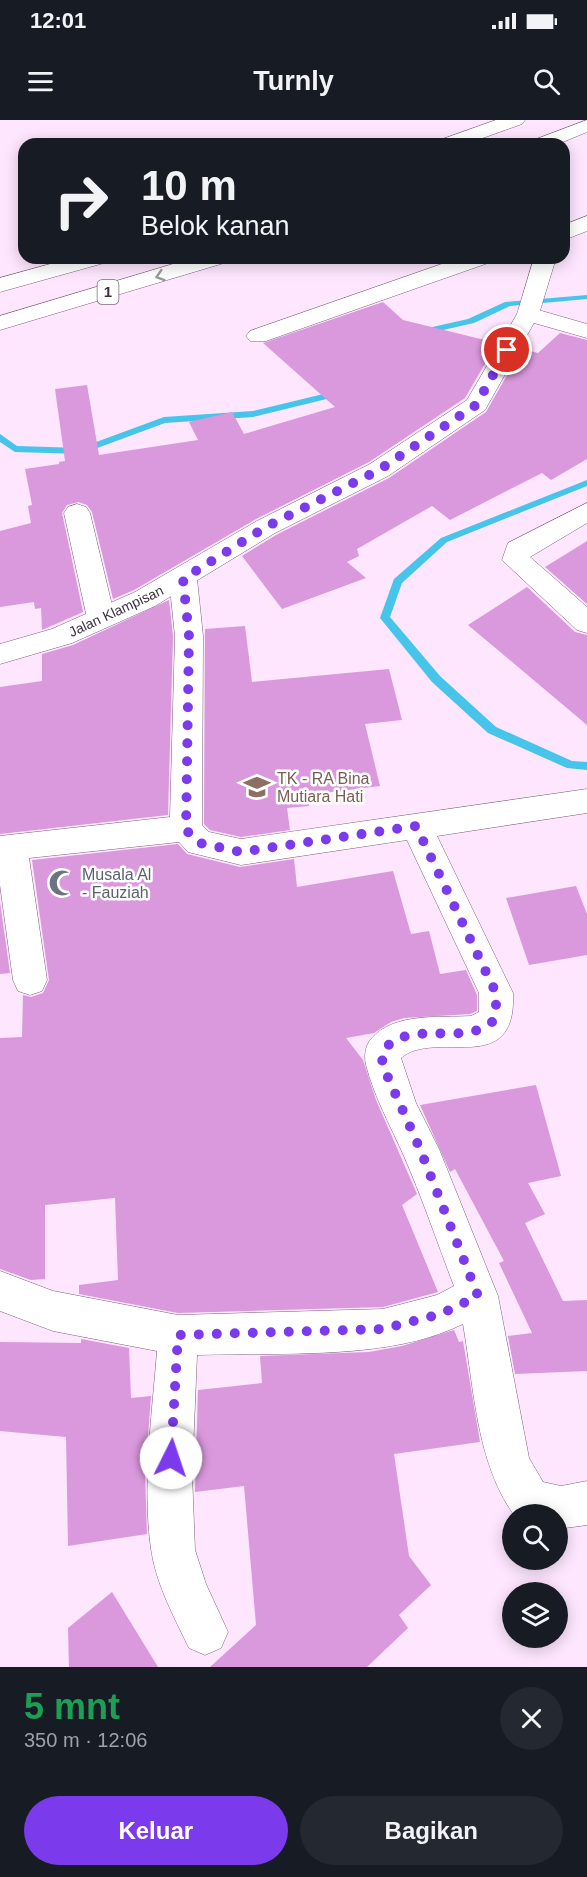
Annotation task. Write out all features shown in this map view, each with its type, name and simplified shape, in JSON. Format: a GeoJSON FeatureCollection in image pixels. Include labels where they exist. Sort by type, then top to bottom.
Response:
{"type":"FeatureCollection","features":[{"type":"Feature","properties":{"kind":"main road"},"geometry":{"type":"LineString","coordinates":[[464,138],[514,120]]}},
{"type":"Feature","properties":{"kind":"main road"},"geometry":{"type":"LineString","coordinates":[[556,138],[587,125]]}},
{"type":"Feature","properties":{"kind":"main road"},"geometry":{"type":"LineString","coordinates":[[570,231],[587,222]]}},
{"type":"Feature","properties":{"kind":"main road","name":"1"},"geometry":{"type":"LineString","coordinates":[[0,285],[75,264]]}},
{"type":"Feature","properties":{"kind":"main road","name":"1"},"geometry":{"type":"LineString","coordinates":[[0,323],[196,264]]}},
{"type":"Feature","properties":{"kind":"main road"},"geometry":{"type":"LineString","coordinates":[[258,336],[352,305],[464,264]]}},
{"type":"Feature","properties":{"kind":"main road","name":"Jalan Klampisan"},"geometry":{"type":"LineString","coordinates":[[0,654],[10,653],[62,636],[183,579],[266,527],[379,470],[476,405],[529,309],[543,265]]}},
{"type":"Feature","properties":{"kind":"main road"},"geometry":{"type":"LineString","coordinates":[[529,309],[587,331]]}},
{"type":"Feature","properties":{"kind":"main road"},"geometry":{"type":"LineString","coordinates":[[587,512],[518,550],[516,560],[587,623]]}},
{"type":"Feature","properties":{"kind":"main road"},"geometry":{"type":"LineString","coordinates":[[77,513],[101,618]]}},
{"type":"Feature","properties":{"kind":"main road"},"geometry":{"type":"LineString","coordinates":[[183,579],[189,636],[186,830],[199,843],[241,852],[587,801]]}},
{"type":"Feature","properties":{"kind":"main road"},"geometry":{"type":"LineString","coordinates":[[416,826],[496,993],[496,1012],[492,1022],[472,1032],[419,1034],[396,1038],[383,1051],[382,1064],[420,1149],[478,1296],[508,1459],[520,1487],[530,1501],[561,1508],[587,1503]]}},
{"type":"Feature","properties":{"kind":"main road"},"geometry":{"type":"LineString","coordinates":[[30,980],[6,848],[186,830]]}},
{"type":"Feature","properties":{"kind":"main road"},"geometry":{"type":"LineString","coordinates":[[0,1291],[53,1311],[178,1335],[383,1329],[441,1314],[478,1296]]}},
{"type":"Feature","properties":{"kind":"main road"},"geometry":{"type":"LineString","coordinates":[[178,1335],[170,1474],[173,1550],[185,1590],[205,1632]]}},
{"type":"Feature","properties":{"kind":"building"},"geometry":{"type":"Polygon","coordinates":[[[383,302],[403,320],[497,343],[465,398],[369,462],[256,519],[134,590],[113,599],[92,512],[87,505],[78,502],[67,505],[62,513],[83,612],[42,630],[41,608],[35,609],[34,602],[0,607],[0,531],[31,523],[28,506],[32,505],[25,469],[65,461],[55,389],[87,385],[99,455],[198,440],[189,422],[232,412],[244,434],[335,407],[263,343],[383,302]]]}},
{"type":"Feature","properties":{"kind":"building"},"geometry":{"type":"Polygon","coordinates":[[[560,333],[587,340],[587,459],[551,480],[542,473],[450,520],[432,506],[357,549],[359,556],[347,562],[366,578],[282,609],[242,556],[276,535],[389,478],[486,412],[522,349],[538,353],[560,333]]]}},
{"type":"Feature","properties":{"kind":"building"},"geometry":{"type":"Polygon","coordinates":[[[587,541],[587,604],[545,567],[587,541]]]}},
{"type":"Feature","properties":{"kind":"building"},"geometry":{"type":"Polygon","coordinates":[[[527,587],[575,632],[587,635],[587,725],[468,625],[527,587]]]}},
{"type":"Feature","properties":{"kind":"building"},"geometry":{"type":"Polygon","coordinates":[[[169,600],[173,636],[168,815],[0,834],[0,687],[42,681],[42,654],[73,645],[169,600]]]}},
{"type":"Feature","properties":{"kind":"building"},"geometry":{"type":"Polygon","coordinates":[[[245,626],[252,682],[389,669],[402,720],[365,724],[380,786],[307,795],[309,806],[287,808],[290,830],[241,837],[210,830],[204,824],[205,629],[245,626]]]}},
{"type":"Feature","properties":{"kind":"building"},"geometry":{"type":"Polygon","coordinates":[[[178,844],[187,854],[240,867],[294,859],[297,887],[393,871],[411,934],[429,931],[440,974],[466,970],[477,995],[477,1011],[470,1014],[404,1018],[391,1022],[374,1033],[346,1038],[363,1060],[376,1100],[417,1194],[402,1205],[438,1292],[383,1307],[178,1313],[79,1294],[79,1285],[118,1280],[115,1198],[45,1205],[45,1279],[31,1280],[0,1269],[0,1038],[22,1037],[23,995],[31,997],[43,993],[49,980],[32,860],[178,844]]]}},
{"type":"Feature","properties":{"kind":"building"},"geometry":{"type":"Polygon","coordinates":[[[576,886],[587,914],[587,955],[529,965],[506,898],[576,886]]]}},
{"type":"Feature","properties":{"kind":"building"},"geometry":{"type":"Polygon","coordinates":[[[0,902],[10,973],[0,974],[0,902]]]}},
{"type":"Feature","properties":{"kind":"building"},"geometry":{"type":"Polygon","coordinates":[[[536,1085],[561,1176],[528,1183],[545,1214],[525,1223],[563,1301],[587,1300],[587,1371],[515,1374],[508,1336],[532,1333],[499,1263],[504,1261],[455,1169],[450,1172],[420,1105],[536,1085]]]}},
{"type":"Feature","properties":{"kind":"building"},"geometry":{"type":"Polygon","coordinates":[[[454,1330],[459,1342],[463,1341],[480,1442],[394,1454],[409,1556],[431,1585],[399,1615],[408,1628],[367,1667],[210,1667],[256,1625],[244,1486],[195,1492],[198,1390],[262,1383],[260,1356],[369,1352],[402,1346],[454,1330]]]}},
{"type":"Feature","properties":{"kind":"building"},"geometry":{"type":"Polygon","coordinates":[[[81,1339],[129,1348],[131,1398],[151,1396],[145,1475],[147,1534],[68,1546],[66,1437],[0,1431],[0,1342],[81,1343],[81,1339]]]}},
{"type":"Feature","properties":{"kind":"building"},"geometry":{"type":"Polygon","coordinates":[[[112,1592],[158,1667],[69,1667],[68,1628],[112,1592]]]}},
{"type":"Feature","properties":{"kind":"waterway"},"geometry":{"type":"LineString","coordinates":[[425,337],[431,330],[471,321],[508,304],[587,297]]}},
{"type":"Feature","properties":{"kind":"waterway"},"geometry":{"type":"LineString","coordinates":[[0,437],[15,449],[81,451],[164,420],[253,414],[340,393]]}},
{"type":"Feature","properties":{"kind":"waterway"},"geometry":{"type":"LineString","coordinates":[[587,483],[444,540],[398,581],[385,618],[436,679],[492,730],[571,765],[587,766]]}},
{"type":"Feature","properties":{"kind":"place","name":"TK - RA Bina Mutiara Hati"},"geometry":{"type":"Point","coordinates":[257,787]}},
{"type":"Feature","properties":{"kind":"place","name":"Musala Al - Fauziah"},"geometry":{"type":"Point","coordinates":[62,883]}},
{"type":"Feature","properties":{"kind":"route"},"geometry":{"type":"LineString","coordinates":[[171,1458],[178,1335],[383,1329],[441,1314],[478,1296],[420,1149],[400,1109],[382,1064],[383,1051],[396,1038],[419,1034],[472,1032],[492,1022],[496,1012],[496,993],[416,826],[241,852],[199,843],[186,830],[189,636],[183,579],[266,527],[379,470],[476,405],[507,350]]}}]}
